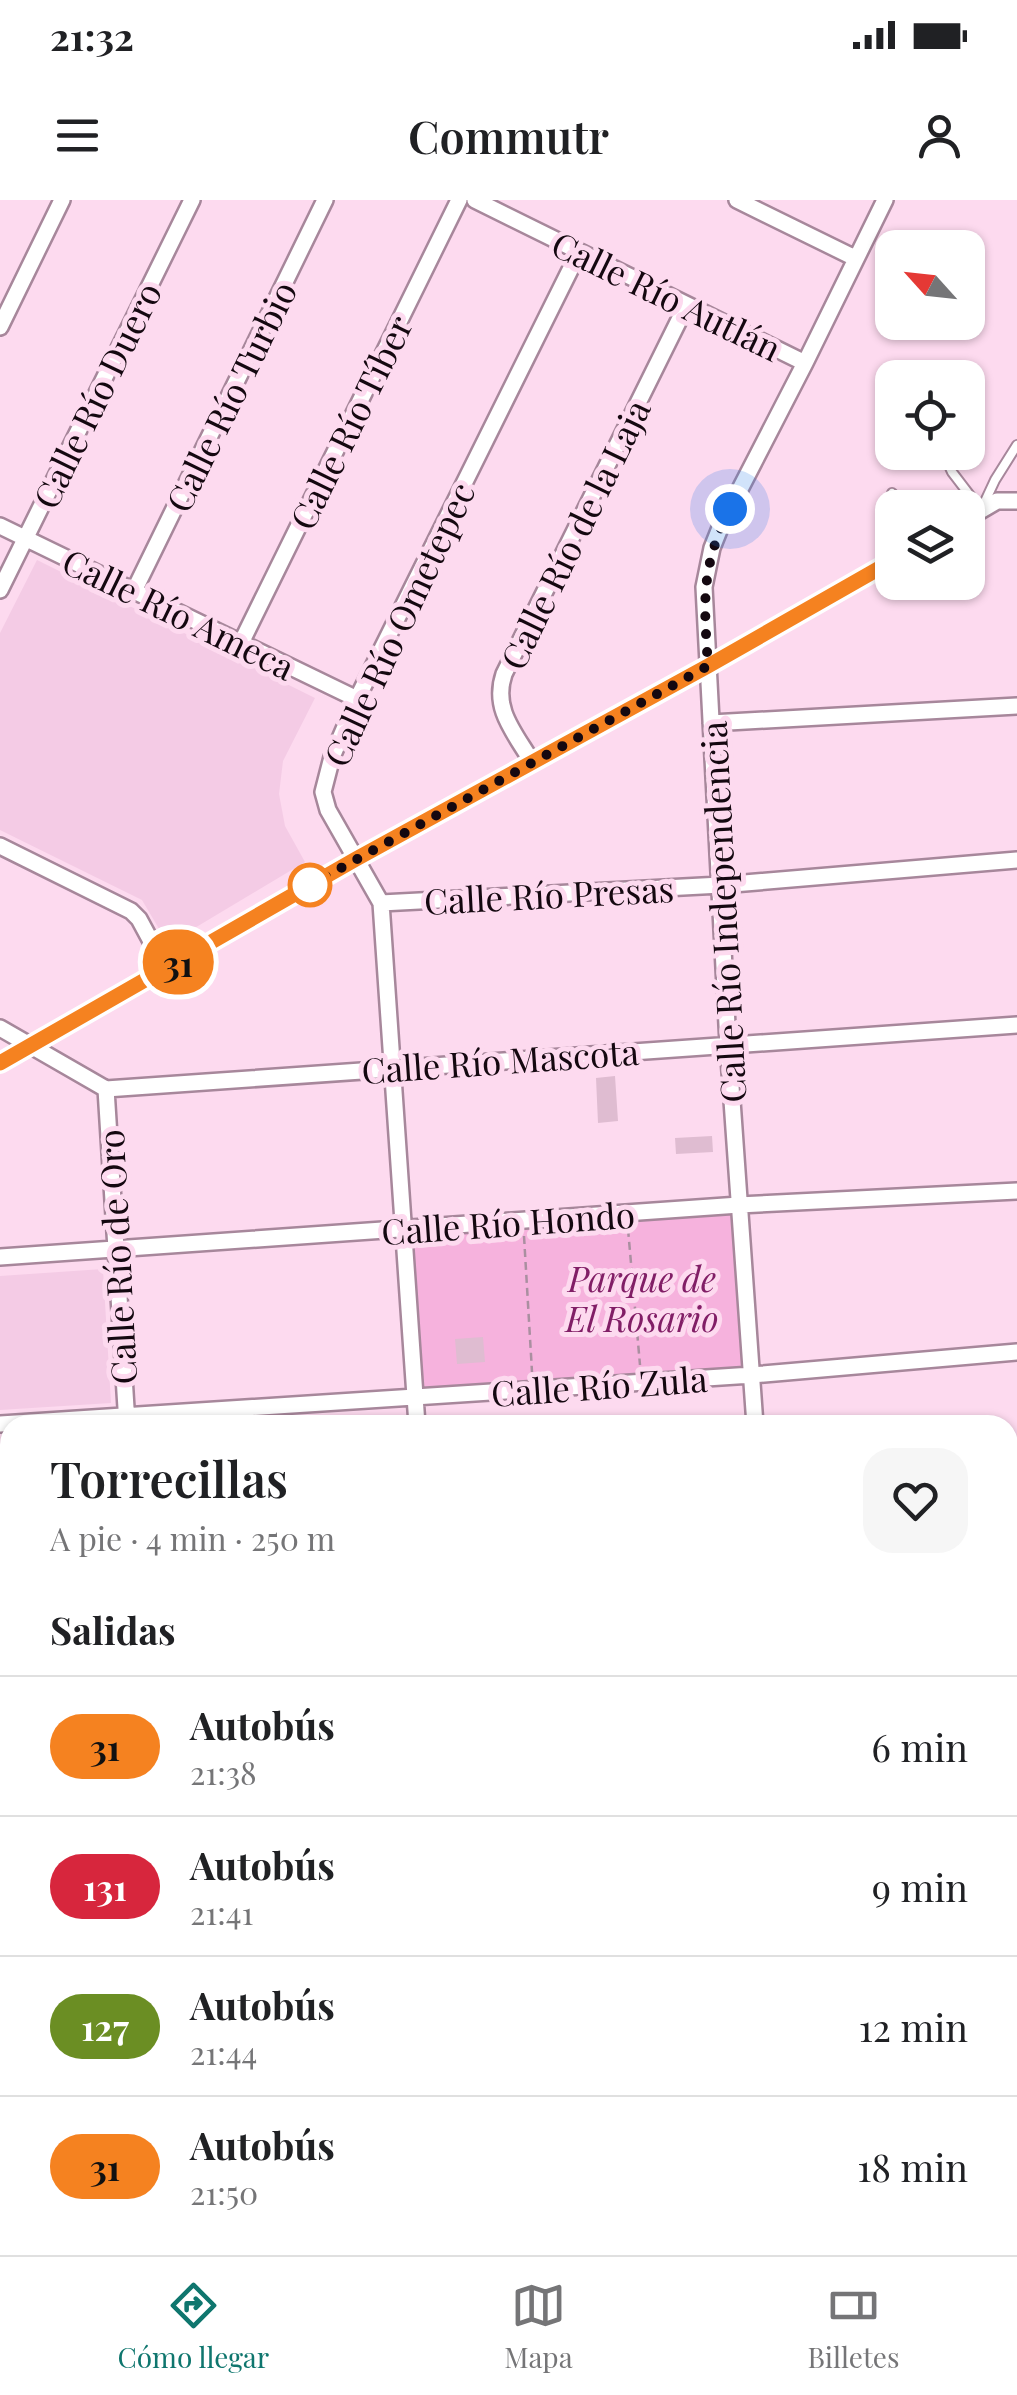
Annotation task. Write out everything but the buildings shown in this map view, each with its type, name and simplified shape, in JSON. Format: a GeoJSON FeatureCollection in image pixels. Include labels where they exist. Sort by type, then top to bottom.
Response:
{"type":"FeatureCollection","features":[{"type":"Feature","properties":{"kind":"street"},"geometry":{"type":"LineString","coordinates":[[0,326],[62,200]]}},
{"type":"Feature","properties":{"kind":"street","name":"Calle Río Duero"},"geometry":{"type":"LineString","coordinates":[[0,590],[192,200]]}},
{"type":"Feature","properties":{"kind":"street","name":"Calle Río Turbio"},"geometry":{"type":"LineString","coordinates":[[134,591],[326,200]]}},
{"type":"Feature","properties":{"kind":"street","name":"Calle Río Tíber"},"geometry":{"type":"LineString","coordinates":[[241,643],[458,200]]}},
{"type":"Feature","properties":{"kind":"street","name":"Calle Río Autlán"},"geometry":{"type":"LineString","coordinates":[[476,200],[806,363]]}},
{"type":"Feature","properties":{"kind":"street"},"geometry":{"type":"LineString","coordinates":[[738,200],[856,258]]}},
{"type":"Feature","properties":{"kind":"street","name":"Calle Río Independencia"},"geometry":{"type":"LineString","coordinates":[[754,1415],[728,1044],[704,598],[707,568],[730,509],[885,200]]}},
{"type":"Feature","properties":{"kind":"street","name":"Calle Río Ometepec"},"geometry":{"type":"LineString","coordinates":[[416,1415],[381,903],[328,810],[323,792],[332,757],[357,699],[580,252]]}},
{"type":"Feature","properties":{"kind":"street","name":"Calle Río de la Laja"},"geometry":{"type":"LineString","coordinates":[[532,762],[502,710],[499,697],[504,674],[686,306]]}},
{"type":"Feature","properties":{"kind":"street"},"geometry":{"type":"LineString","coordinates":[[985,508],[997,501],[1017,501]]}},
{"type":"Feature","properties":{"kind":"street","name":"Calle Río Ameca"},"geometry":{"type":"LineString","coordinates":[[0,526],[357,699]]}},
{"type":"Feature","properties":{"kind":"street"},"geometry":{"type":"LineString","coordinates":[[0,1063],[356,859],[875,571]]}},
{"type":"Feature","properties":{"kind":"street"},"geometry":{"type":"LineString","coordinates":[[711,723],[1017,706]]}},
{"type":"Feature","properties":{"kind":"street"},"geometry":{"type":"LineString","coordinates":[[0,846],[131,911],[166,968]]}},
{"type":"Feature","properties":{"kind":"street","name":"Calle Río Presas"},"geometry":{"type":"LineString","coordinates":[[381,903],[721,886],[1017,860]]}},
{"type":"Feature","properties":{"kind":"street","name":"Calle Río Mascota"},"geometry":{"type":"LineString","coordinates":[[106,1089],[1017,1025]]}},
{"type":"Feature","properties":{"kind":"street"},"geometry":{"type":"LineString","coordinates":[[0,1028],[106,1089]]}},
{"type":"Feature","properties":{"kind":"street","name":"Calle Río de Oro"},"geometry":{"type":"LineString","coordinates":[[106,1089],[127,1415]]}},
{"type":"Feature","properties":{"kind":"street","name":"Calle Río Hondo"},"geometry":{"type":"LineString","coordinates":[[0,1257],[739,1205],[1017,1192]]}},
{"type":"Feature","properties":{"kind":"street","name":"Calle Río Zula"},"geometry":{"type":"LineString","coordinates":[[190,1415],[1017,1352]]}},
{"type":"Feature","properties":{"kind":"lane"},"geometry":{"type":"LineString","coordinates":[[985,496],[1017,445]]}},
{"type":"Feature","properties":{"kind":"path"},"geometry":{"type":"LineString","coordinates":[[627,1213],[641,1382]]}},
{"type":"Feature","properties":{"kind":"path"},"geometry":{"type":"LineString","coordinates":[[524,1220],[533,1389]]}},
{"type":"Feature","properties":{"kind":"shaded area"},"geometry":{"type":"Polygon","coordinates":[[[37,560],[315,698],[283,761],[279,794],[285,826],[305,862],[168,944],[142,900],[0,830],[0,633],[37,560]]]}},
{"type":"Feature","properties":{"kind":"shaded area"},"geometry":{"type":"Polygon","coordinates":[[[103,1269],[111,1403],[0,1410],[0,1276],[103,1269]]]}},
{"type":"Feature","properties":{"kind":"green space","name":"Parque de El Rosario"},"geometry":{"type":"Polygon","coordinates":[[[735,1211],[746,1370],[420,1391],[408,1233],[735,1211]]]}},
{"type":"Feature","properties":{"kind":"bus line","name":"31"},"geometry":{"type":"LineString","coordinates":[[0,1063],[356,859],[875,571]]}},
{"type":"Feature","properties":{"kind":"route"},"geometry":{"type":"LineString","coordinates":[[310,885],[708,666],[704,587],[712,548],[730,509]]}}]}
